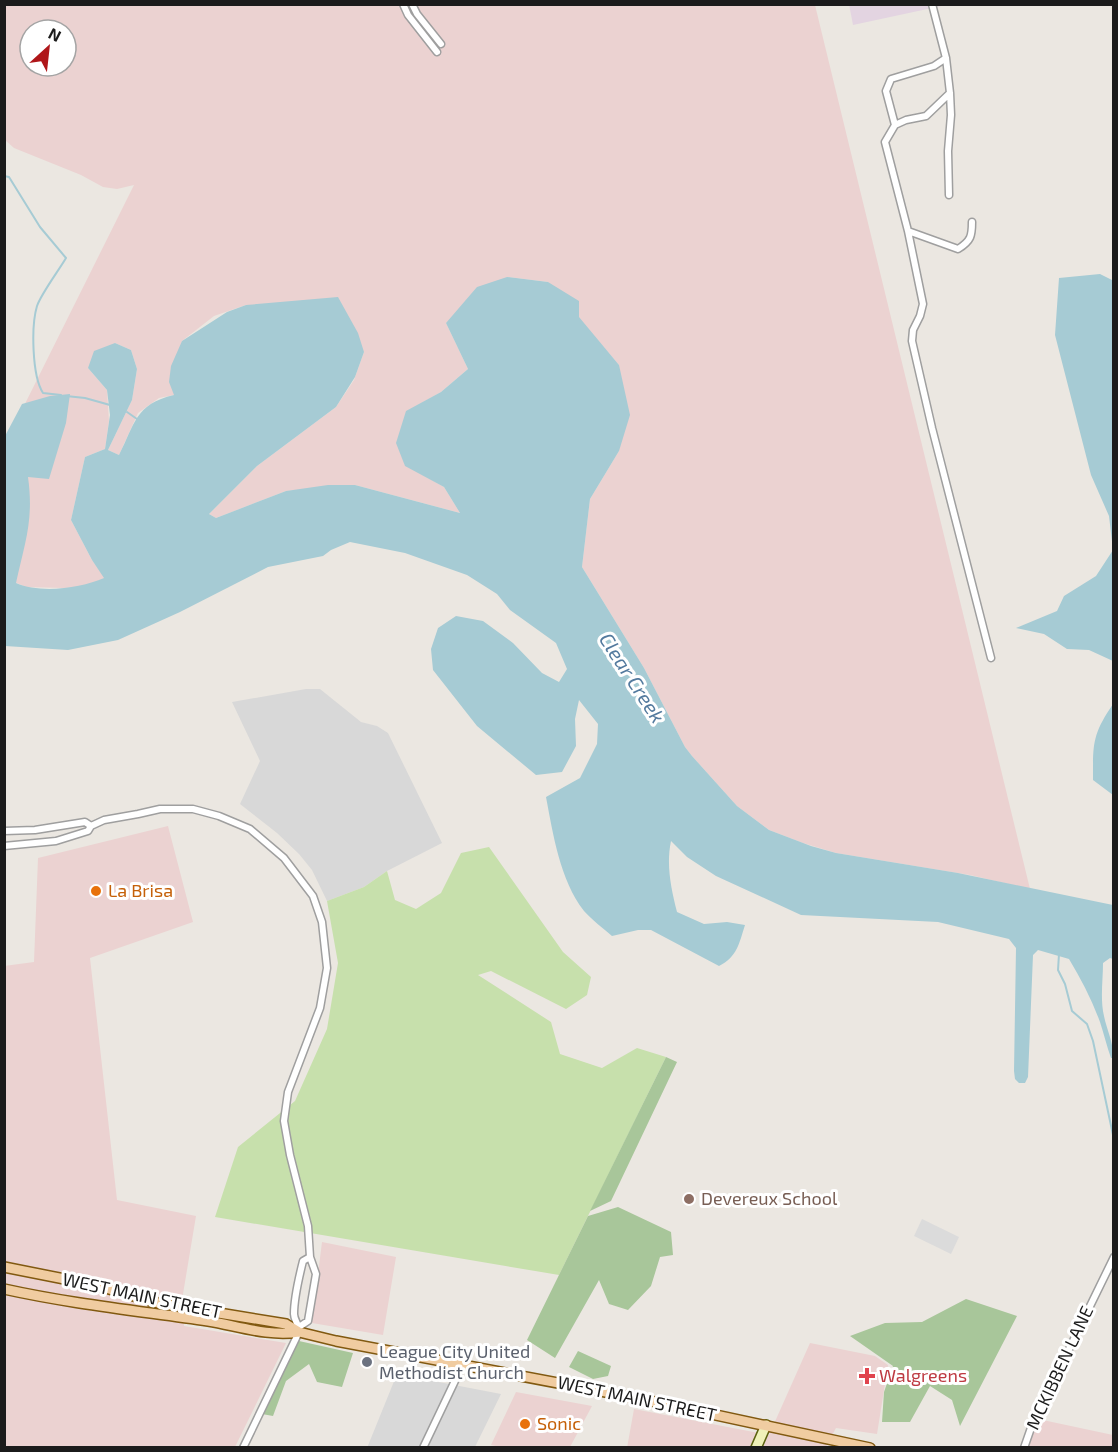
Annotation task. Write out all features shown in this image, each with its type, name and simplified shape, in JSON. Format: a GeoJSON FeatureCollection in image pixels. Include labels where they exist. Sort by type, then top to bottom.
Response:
{"type":"FeatureCollection","features":[{"type":"Feature","properties":{"kind":"main road","name":"WEST MAIN STREET"},"geometry":{"type":"LineString","coordinates":[[4,1267],[95,1285],[158,1303],[286,1324],[336,1341],[463,1364],[870,1448]]}},
{"type":"Feature","properties":{"kind":"main road","name":"WEST MAIN STREET"},"geometry":{"type":"LineString","coordinates":[[4,1290],[282,1335],[299,1329]]}},
{"type":"Feature","properties":{"kind":"street"},"geometry":{"type":"LineString","coordinates":[[403,4],[408,15],[437,52]]}},
{"type":"Feature","properties":{"kind":"street"},"geometry":{"type":"LineString","coordinates":[[412,4],[417,14],[441,44]]}},
{"type":"Feature","properties":{"kind":"street"},"geometry":{"type":"LineString","coordinates":[[932,4],[946,58],[950,93],[948,151],[950,195]]}},
{"type":"Feature","properties":{"kind":"street"},"geometry":{"type":"LineString","coordinates":[[895,125],[886,90],[891,79],[934,66],[946,58]]}},
{"type":"Feature","properties":{"kind":"street"},"geometry":{"type":"LineString","coordinates":[[950,93],[926,116],[895,125],[885,142],[908,231],[923,304],[913,330],[912,341],[991,658]]}},
{"type":"Feature","properties":{"kind":"street"},"geometry":{"type":"LineString","coordinates":[[908,231],[958,249],[967,244],[972,236],[972,222]]}},
{"type":"Feature","properties":{"kind":"street"},"geometry":{"type":"LineString","coordinates":[[4,846],[56,841],[88,831],[92,826],[104,820],[160,809],[193,809],[219,816],[250,829],[284,858],[313,896],[322,922],[327,968],[320,1008],[288,1092],[284,1121],[308,1226],[310,1257],[316,1274],[315,1284],[308,1321],[299,1329],[243,1448]]}},
{"type":"Feature","properties":{"kind":"street"},"geometry":{"type":"LineString","coordinates":[[4,831],[35,830],[85,822],[92,826]]}},
{"type":"Feature","properties":{"kind":"street"},"geometry":{"type":"LineString","coordinates":[[299,1329],[293,1316],[303,1261],[310,1257]]}},
{"type":"Feature","properties":{"kind":"street","name":"MCKIBBEN LANE"},"geometry":{"type":"LineString","coordinates":[[1024,1448],[1032,1426],[1113,1257]]}},
{"type":"Feature","properties":{"kind":"street"},"geometry":{"type":"LineString","coordinates":[[423,1448],[463,1364]]}},
{"type":"Feature","properties":{"kind":"street"},"geometry":{"type":"LineString","coordinates":[[756,1448],[766,1425]]}},
{"type":"Feature","properties":{"kind":"shaded area"},"geometry":{"type":"Polygon","coordinates":[[[849,4],[946,5],[853,25],[849,4]]]}},
{"type":"Feature","properties":{"kind":"shaded area"},"geometry":{"type":"Polygon","coordinates":[[[5,5],[815,5],[1030,889],[970,875],[836,853],[769,830],[737,806],[692,756],[685,747],[644,668],[582,567],[590,499],[619,451],[619,365],[548,282],[507,277],[446,323],[468,369],[441,392],[406,412],[404,464],[444,487],[460,513],[355,485],[286,491],[216,518],[209,514],[257,466],[336,407],[354,380],[364,352],[246,305],[214,316],[182,341],[174,395],[159,398],[138,413],[119,455],[108,450],[132,400],[137,369],[131,350],[115,343],[88,368],[107,390],[109,421],[105,449],[85,457],[71,520],[92,560],[105,578],[84,587],[64,588],[26,587],[5,578],[4,446],[134,185],[117,189],[103,187],[81,175],[14,148],[5,140],[5,5]]]}},
{"type":"Feature","properties":{"kind":"shaded area"},"geometry":{"type":"Polygon","coordinates":[[[306,689],[320,689],[361,722],[377,726],[388,733],[442,843],[387,871],[364,887],[327,901],[312,870],[299,854],[240,804],[260,761],[232,702],[306,689]]]}},
{"type":"Feature","properties":{"kind":"shaded area"},"geometry":{"type":"Polygon","coordinates":[[[168,826],[193,922],[90,958],[117,1200],[196,1216],[183,1294],[184,1326],[286,1343],[235,1447],[5,1447],[4,966],[34,962],[38,858],[168,826]]]}},
{"type":"Feature","properties":{"kind":"shaded area"},"geometry":{"type":"Polygon","coordinates":[[[922,1219],[959,1237],[951,1254],[914,1236],[922,1219]]]}},
{"type":"Feature","properties":{"kind":"shaded area"},"geometry":{"type":"Polygon","coordinates":[[[322,1242],[396,1257],[383,1335],[312,1323],[322,1242]]]}},
{"type":"Feature","properties":{"kind":"shaded area"},"geometry":{"type":"Polygon","coordinates":[[[810,1343],[875,1356],[888,1365],[877,1434],[836,1428],[826,1447],[627,1448],[634,1409],[769,1435],[810,1343]]]}},
{"type":"Feature","properties":{"kind":"shaded area"},"geometry":{"type":"Polygon","coordinates":[[[397,1374],[501,1394],[475,1447],[367,1448],[397,1374]]]}},
{"type":"Feature","properties":{"kind":"shaded area"},"geometry":{"type":"Polygon","coordinates":[[[516,1392],[592,1406],[570,1447],[505,1448],[491,1445],[516,1392]]]}},
{"type":"Feature","properties":{"kind":"shaded area"},"geometry":{"type":"Polygon","coordinates":[[[1038,1419],[1113,1435],[1113,1447],[1026,1448],[1038,1419]]]}},
{"type":"Feature","properties":{"kind":"green space"},"geometry":{"type":"Polygon","coordinates":[[[489,847],[563,952],[591,977],[587,995],[566,1009],[491,971],[478,975],[551,1022],[560,1054],[602,1068],[637,1048],[666,1057],[559,1275],[215,1217],[238,1147],[295,1101],[327,1029],[338,963],[327,901],[364,887],[387,871],[395,900],[416,909],[441,893],[461,853],[489,847]]]}},
{"type":"Feature","properties":{"kind":"green space"},"geometry":{"type":"Polygon","coordinates":[[[666,1057],[677,1062],[611,1201],[590,1211],[666,1057]]]}},
{"type":"Feature","properties":{"kind":"green space"},"geometry":{"type":"Polygon","coordinates":[[[618,1207],[671,1232],[673,1255],[660,1257],[651,1286],[628,1310],[609,1304],[599,1280],[555,1358],[527,1340],[588,1216],[618,1207]]]}},
{"type":"Feature","properties":{"kind":"green space"},"geometry":{"type":"Polygon","coordinates":[[[966,1299],[1017,1316],[960,1426],[952,1400],[930,1386],[910,1422],[882,1422],[884,1392],[893,1366],[850,1336],[885,1323],[922,1322],[966,1299]]]}},
{"type":"Feature","properties":{"kind":"green space"},"geometry":{"type":"Polygon","coordinates":[[[299,1341],[353,1353],[342,1387],[317,1382],[309,1364],[286,1381],[273,1416],[262,1414],[299,1341]]]}},
{"type":"Feature","properties":{"kind":"green space"},"geometry":{"type":"Polygon","coordinates":[[[578,1351],[611,1366],[608,1376],[593,1379],[569,1367],[578,1351]]]}},
{"type":"Feature","properties":{"kind":"water"},"geometry":{"type":"Polygon","coordinates":[[[1100,274],[1114,281],[1113,661],[1089,650],[1067,649],[1044,634],[1016,628],[1057,611],[1064,596],[1096,576],[1113,550],[1109,516],[1091,475],[1055,335],[1059,278],[1100,274]]]}},
{"type":"Feature","properties":{"kind":"water","name":"Clear Creek"},"geometry":{"type":"Polygon","coordinates":[[[507,277],[548,282],[579,301],[579,317],[619,365],[630,415],[619,451],[590,499],[582,567],[644,668],[685,747],[737,806],[769,830],[811,846],[836,853],[958,873],[1113,905],[1113,959],[1110,958],[1103,963],[1102,996],[1113,1058],[1111,1058],[1093,1006],[1069,959],[1038,950],[1033,955],[1028,1077],[1025,1083],[1019,1083],[1015,1079],[1014,1071],[1016,948],[1009,939],[938,922],[801,915],[716,876],[687,857],[671,841],[669,868],[677,912],[704,924],[727,922],[745,925],[734,954],[719,966],[651,930],[638,930],[612,936],[584,911],[569,885],[559,856],[546,797],[580,778],[597,744],[598,724],[579,700],[575,719],[576,746],[562,772],[536,775],[477,726],[433,670],[431,649],[438,628],[456,616],[483,621],[513,643],[542,673],[559,682],[567,669],[556,643],[510,610],[497,594],[467,575],[405,553],[350,542],[323,556],[268,567],[180,612],[118,640],[68,650],[5,646],[5,436],[22,404],[50,396],[70,394],[66,423],[49,479],[28,477],[29,519],[16,583],[49,589],[84,585],[104,578],[71,520],[85,457],[105,449],[110,415],[107,390],[88,368],[94,351],[115,343],[131,350],[137,369],[132,400],[108,450],[119,455],[133,425],[144,410],[161,399],[174,395],[169,382],[171,366],[182,341],[227,312],[246,305],[338,297],[358,333],[364,352],[355,377],[336,407],[257,466],[209,514],[216,518],[286,491],[328,485],[355,485],[460,513],[444,487],[405,466],[396,443],[406,411],[441,392],[468,369],[446,323],[477,287],[507,277]]]}},
{"type":"Feature","properties":{"kind":"water"},"geometry":{"type":"Polygon","coordinates":[[[1113,704],[1113,795],[1093,780],[1093,768],[1097,732],[1113,704]]]}},
{"type":"Feature","properties":{"kind":"waterway"},"geometry":{"type":"LineString","coordinates":[[4,176],[9,177],[40,227],[66,258],[39,301],[33,338],[39,385],[43,393],[61,395]]}},
{"type":"Feature","properties":{"kind":"waterway"},"geometry":{"type":"LineString","coordinates":[[66,396],[85,398],[110,405]]}},
{"type":"Feature","properties":{"kind":"waterway"},"geometry":{"type":"LineString","coordinates":[[127,412],[137,419]]}},
{"type":"Feature","properties":{"kind":"waterway"},"geometry":{"type":"LineString","coordinates":[[1059,954],[1058,970],[1065,984],[1072,1011],[1087,1024],[1093,1041],[1114,1147]]}},
{"type":"Feature","properties":{"kind":"place","name":"La Brisa"},"geometry":{"type":"Point","coordinates":[96,891]}},
{"type":"Feature","properties":{"kind":"place","name":"Devereux School"},"geometry":{"type":"Point","coordinates":[689,1199]}},
{"type":"Feature","properties":{"kind":"place","name":"League City United Methodist Church"},"geometry":{"type":"Point","coordinates":[367,1362]}},
{"type":"Feature","properties":{"kind":"place","name":"Walgreens"},"geometry":{"type":"Point","coordinates":[867,1376]}},
{"type":"Feature","properties":{"kind":"place","name":"Sonic"},"geometry":{"type":"Point","coordinates":[525,1424]}}]}
